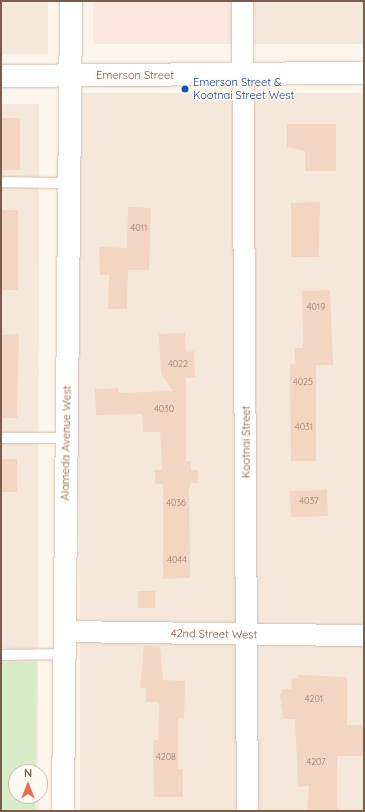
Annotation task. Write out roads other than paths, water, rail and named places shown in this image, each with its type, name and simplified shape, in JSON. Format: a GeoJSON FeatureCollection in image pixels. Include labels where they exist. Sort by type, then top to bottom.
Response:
{"type":"FeatureCollection","features":[{"type":"Feature","properties":{"kind":"street","name":"Alameda Avenue West"},"geometry":{"type":"LineString","coordinates":[[63,811],[70,1]]}},
{"type":"Feature","properties":{"kind":"street","name":"Kootnai Street"},"geometry":{"type":"LineString","coordinates":[[242,1],[247,811]]}},
{"type":"Feature","properties":{"kind":"street","name":"Emerson Street"},"geometry":{"type":"LineString","coordinates":[[1,76],[364,73]]}},
{"type":"Feature","properties":{"kind":"street","name":"42nd Street West"},"geometry":{"type":"LineString","coordinates":[[64,631],[247,635],[364,635]]}},
{"type":"Feature","properties":{"kind":"lane"},"geometry":{"type":"LineString","coordinates":[[1,182],[68,183]]}},
{"type":"Feature","properties":{"kind":"lane"},"geometry":{"type":"LineString","coordinates":[[1,438],[66,438]]}},
{"type":"Feature","properties":{"kind":"lane"},"geometry":{"type":"LineString","coordinates":[[1,655],[64,654]]}},
{"type":"Feature","properties":{"kind":"place","name":"Emerson Street & Kootnai Street West"},"geometry":{"type":"Point","coordinates":[185,89]}}]}
